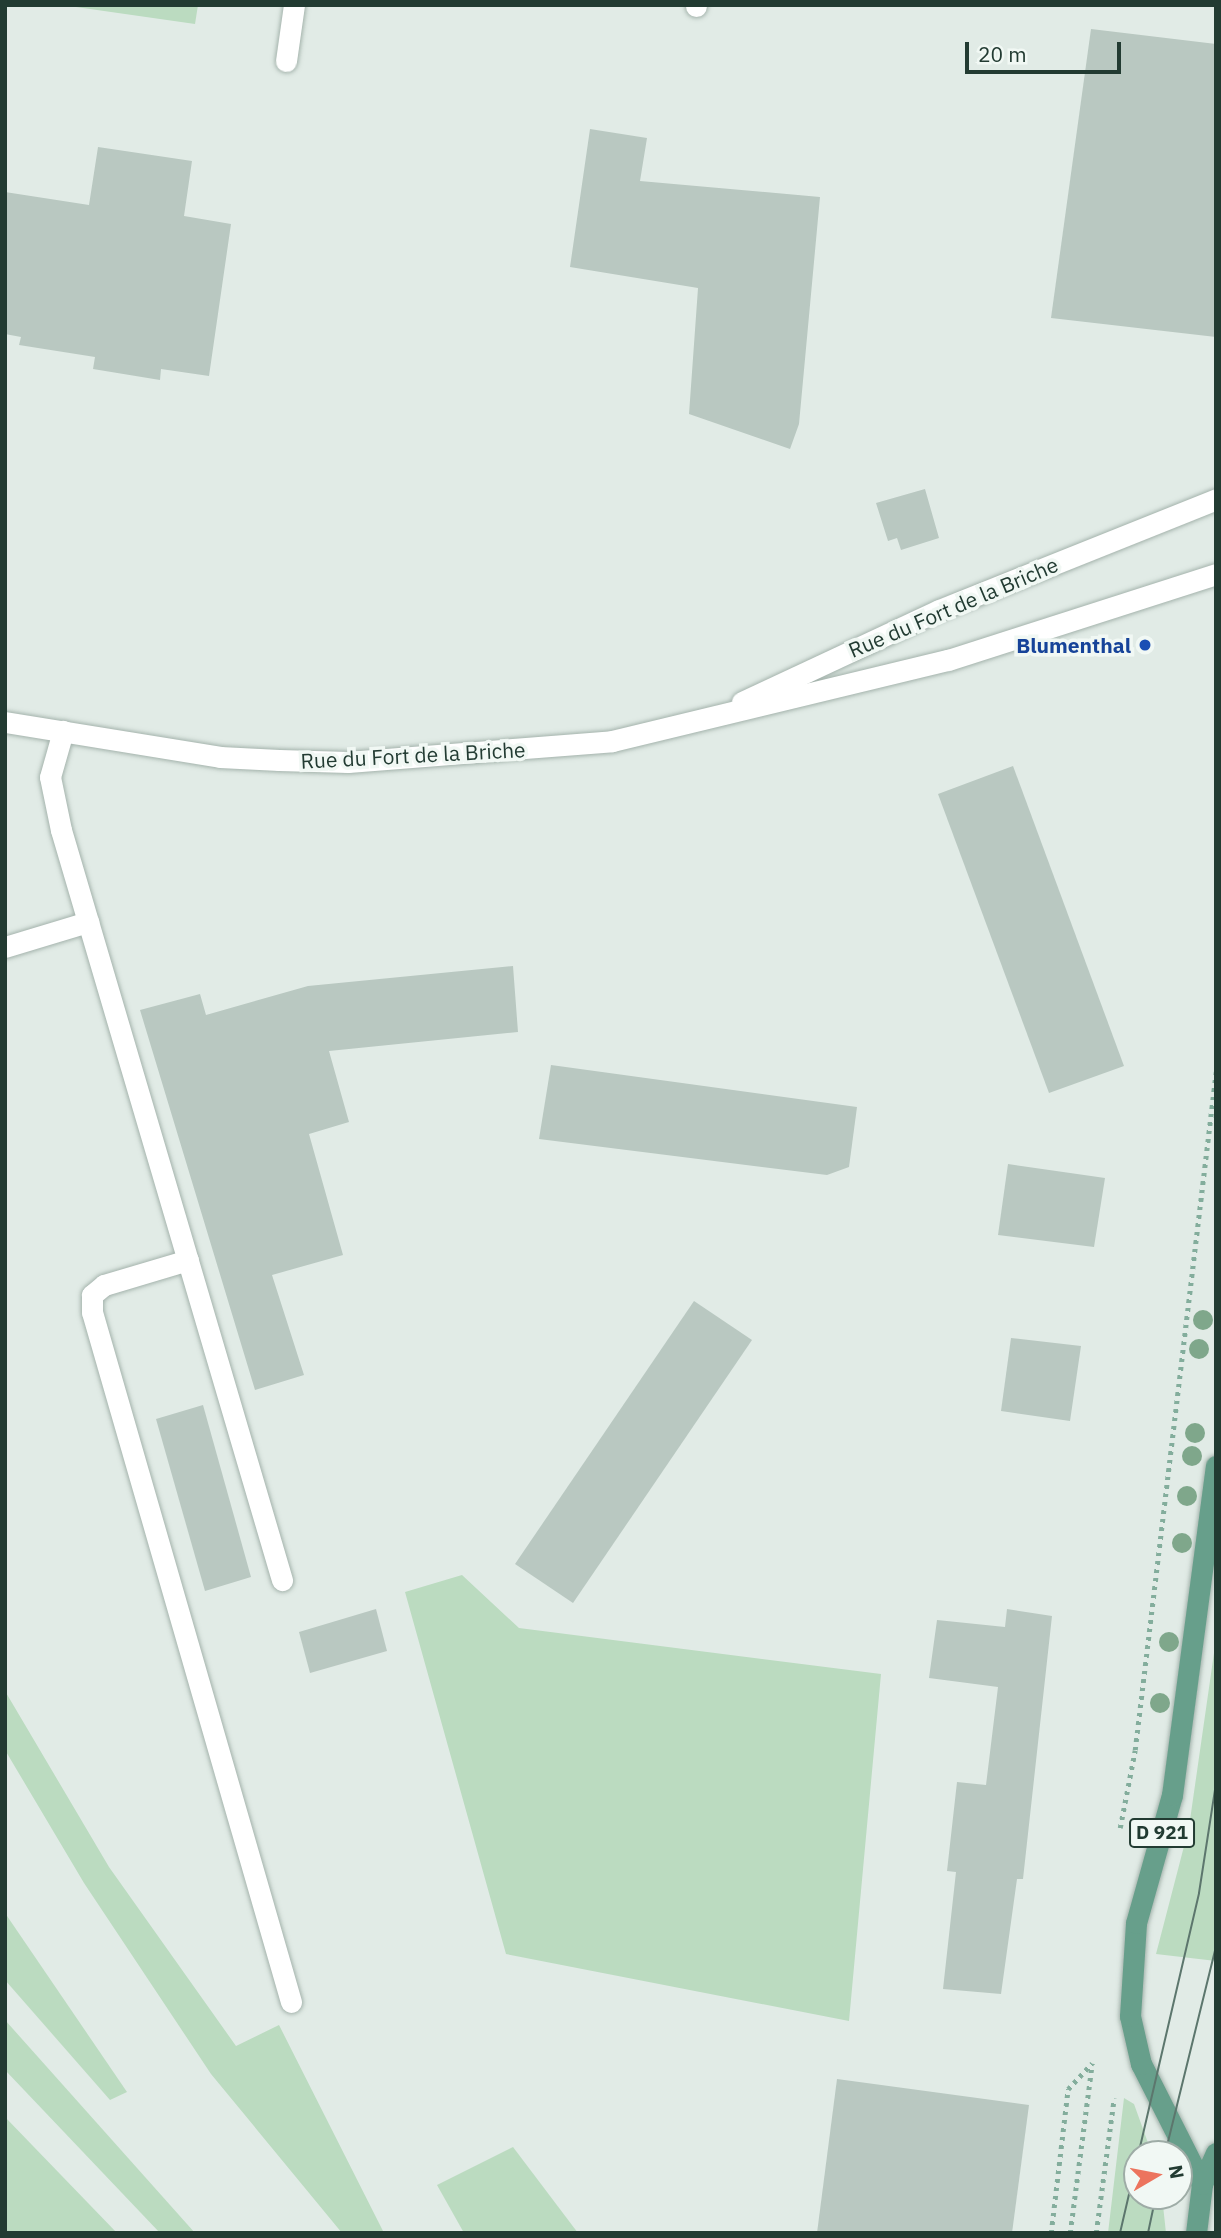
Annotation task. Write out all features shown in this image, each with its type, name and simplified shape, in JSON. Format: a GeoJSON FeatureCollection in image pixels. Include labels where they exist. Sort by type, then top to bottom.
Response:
{"type":"FeatureCollection","features":[{"type":"Feature","properties":{"kind":"main road"},"geometry":{"type":"LineString","coordinates":[[286,61],[294,5]]}},
{"type":"Feature","properties":{"kind":"main road","name":"Rue du Fort de la Briche"},"geometry":{"type":"LineString","coordinates":[[695,724],[939,610],[1216,499]]}},
{"type":"Feature","properties":{"kind":"main road","name":"Rue du Fort de la Briche"},"geometry":{"type":"LineString","coordinates":[[5,722],[220,757],[348,762],[612,741],[695,724],[948,660],[1216,574]]}},
{"type":"Feature","properties":{"kind":"main road"},"geometry":{"type":"LineString","coordinates":[[63,731],[50,777],[61,830],[282,1580]]}},
{"type":"Feature","properties":{"kind":"main road"},"geometry":{"type":"LineString","coordinates":[[5,947],[88,922]]}},
{"type":"Feature","properties":{"kind":"main road"},"geometry":{"type":"LineString","coordinates":[[188,1260],[104,1285],[92,1295],[92,1312],[290,2002]]}},
{"type":"Feature","properties":{"kind":"main road","name":"D 921"},"geometry":{"type":"LineString","coordinates":[[1209,2185],[1141,2064],[1130,2015],[1136,1923],[1172,1795],[1216,1466]]}},
{"type":"Feature","properties":{"kind":"main road"},"geometry":{"type":"LineString","coordinates":[[1196,2233],[1216,2153]]}},
{"type":"Feature","properties":{"kind":"path"},"geometry":{"type":"LineString","coordinates":[[1119,1832],[1135,1750],[1216,1072]]}},
{"type":"Feature","properties":{"kind":"path"},"geometry":{"type":"LineString","coordinates":[[1051,2233],[1068,2089],[1092,2063],[1070,2233]]}},
{"type":"Feature","properties":{"kind":"path"},"geometry":{"type":"LineString","coordinates":[[1096,2233],[1112,2087]]}},
{"type":"Feature","properties":{"kind":"green space"},"geometry":{"type":"Polygon","coordinates":[[[62,5],[198,5],[195,24],[62,5]]]}},
{"type":"Feature","properties":{"kind":"green space"},"geometry":{"type":"Polygon","coordinates":[[[462,1575],[519,1628],[881,1674],[849,2021],[506,1954],[405,1592],[462,1575]]]}},
{"type":"Feature","properties":{"kind":"green space"},"geometry":{"type":"Polygon","coordinates":[[[1216,1639],[1216,1961],[1156,1954],[1189,1827],[1216,1639]]]}},
{"type":"Feature","properties":{"kind":"green space"},"geometry":{"type":"Polygon","coordinates":[[[5,1691],[109,1867],[236,2046],[279,2025],[384,2233],[342,2233],[211,2074],[84,1883],[5,1750],[5,1691]]]}},
{"type":"Feature","properties":{"kind":"green space"},"geometry":{"type":"Polygon","coordinates":[[[5,1913],[127,2092],[110,2100],[5,1980],[5,1913]]]}},
{"type":"Feature","properties":{"kind":"green space"},"geometry":{"type":"Polygon","coordinates":[[[5,2020],[195,2233],[160,2233],[5,2070],[5,2020]]]}},
{"type":"Feature","properties":{"kind":"green space"},"geometry":{"type":"Polygon","coordinates":[[[1124,2098],[1134,2104],[1147,2140],[1123,2140],[1123,2210],[1164,2210],[1166,2233],[1108,2233],[1124,2098]]]}},
{"type":"Feature","properties":{"kind":"green space"},"geometry":{"type":"Polygon","coordinates":[[[5,2117],[117,2233],[5,2233],[5,2117]]]}},
{"type":"Feature","properties":{"kind":"green space"},"geometry":{"type":"Polygon","coordinates":[[[513,2147],[578,2233],[464,2233],[437,2185],[513,2147]]]}},
{"type":"Feature","properties":{"kind":"building"},"geometry":{"type":"Polygon","coordinates":[[[1091,29],[1216,44],[1216,337],[1051,318],[1091,29]]]}},
{"type":"Feature","properties":{"kind":"building"},"geometry":{"type":"Polygon","coordinates":[[[590,129],[647,138],[640,181],[820,197],[799,424],[790,449],[689,414],[698,288],[570,267],[590,129]]]}},
{"type":"Feature","properties":{"kind":"building"},"geometry":{"type":"Polygon","coordinates":[[[98,147],[192,161],[184,216],[231,224],[209,376],[161,369],[160,380],[93,369],[95,357],[19,345],[21,337],[5,334],[5,192],[89,205],[98,147]]]}},
{"type":"Feature","properties":{"kind":"building"},"geometry":{"type":"Polygon","coordinates":[[[925,489],[939,538],[901,550],[897,538],[888,541],[876,503],[925,489]]]}},
{"type":"Feature","properties":{"kind":"building"},"geometry":{"type":"Polygon","coordinates":[[[1013,766],[1124,1066],[1049,1093],[938,794],[1013,766]]]}},
{"type":"Feature","properties":{"kind":"building"},"geometry":{"type":"Polygon","coordinates":[[[513,966],[518,1032],[329,1051],[349,1122],[309,1134],[343,1255],[272,1275],[304,1375],[255,1390],[140,1010],[200,994],[206,1015],[308,986],[513,966]]]}},
{"type":"Feature","properties":{"kind":"building"},"geometry":{"type":"Polygon","coordinates":[[[551,1065],[857,1107],[849,1167],[827,1175],[539,1139],[551,1065]]]}},
{"type":"Feature","properties":{"kind":"building"},"geometry":{"type":"Polygon","coordinates":[[[1008,1164],[1105,1178],[1094,1247],[998,1235],[1008,1164]]]}},
{"type":"Feature","properties":{"kind":"building"},"geometry":{"type":"Polygon","coordinates":[[[694,1301],[752,1340],[573,1603],[515,1564],[694,1301]]]}},
{"type":"Feature","properties":{"kind":"building"},"geometry":{"type":"Polygon","coordinates":[[[1011,1338],[1081,1346],[1070,1421],[1001,1411],[1011,1338]]]}},
{"type":"Feature","properties":{"kind":"building"},"geometry":{"type":"Polygon","coordinates":[[[203,1405],[251,1577],[205,1591],[156,1419],[203,1405]]]}},
{"type":"Feature","properties":{"kind":"building"},"geometry":{"type":"Polygon","coordinates":[[[376,1609],[387,1651],[310,1673],[299,1632],[376,1609]]]}},
{"type":"Feature","properties":{"kind":"building"},"geometry":{"type":"Polygon","coordinates":[[[1007,1609],[1052,1616],[1023,1879],[1017,1879],[1001,1994],[943,1989],[956,1872],[947,1871],[957,1782],[986,1785],[998,1687],[929,1678],[937,1620],[1005,1627],[1007,1609]]]}},
{"type":"Feature","properties":{"kind":"building"},"geometry":{"type":"Polygon","coordinates":[[[837,2079],[1029,2105],[1012,2233],[817,2233],[837,2079]]]}},
{"type":"Feature","properties":{"kind":"tram line"},"geometry":{"type":"LineString","coordinates":[[1120,2233],[1199,1893],[1216,1783]]}},
{"type":"Feature","properties":{"kind":"tram line"},"geometry":{"type":"LineString","coordinates":[[1168,2140],[1216,1946]]}},
{"type":"Feature","properties":{"kind":"tram line"},"geometry":{"type":"LineString","coordinates":[[1148,2233],[1153,2210]]}},
{"type":"Feature","properties":{"kind":"place","name":"Blumenthal"},"geometry":{"type":"Point","coordinates":[1145,645]}}]}
